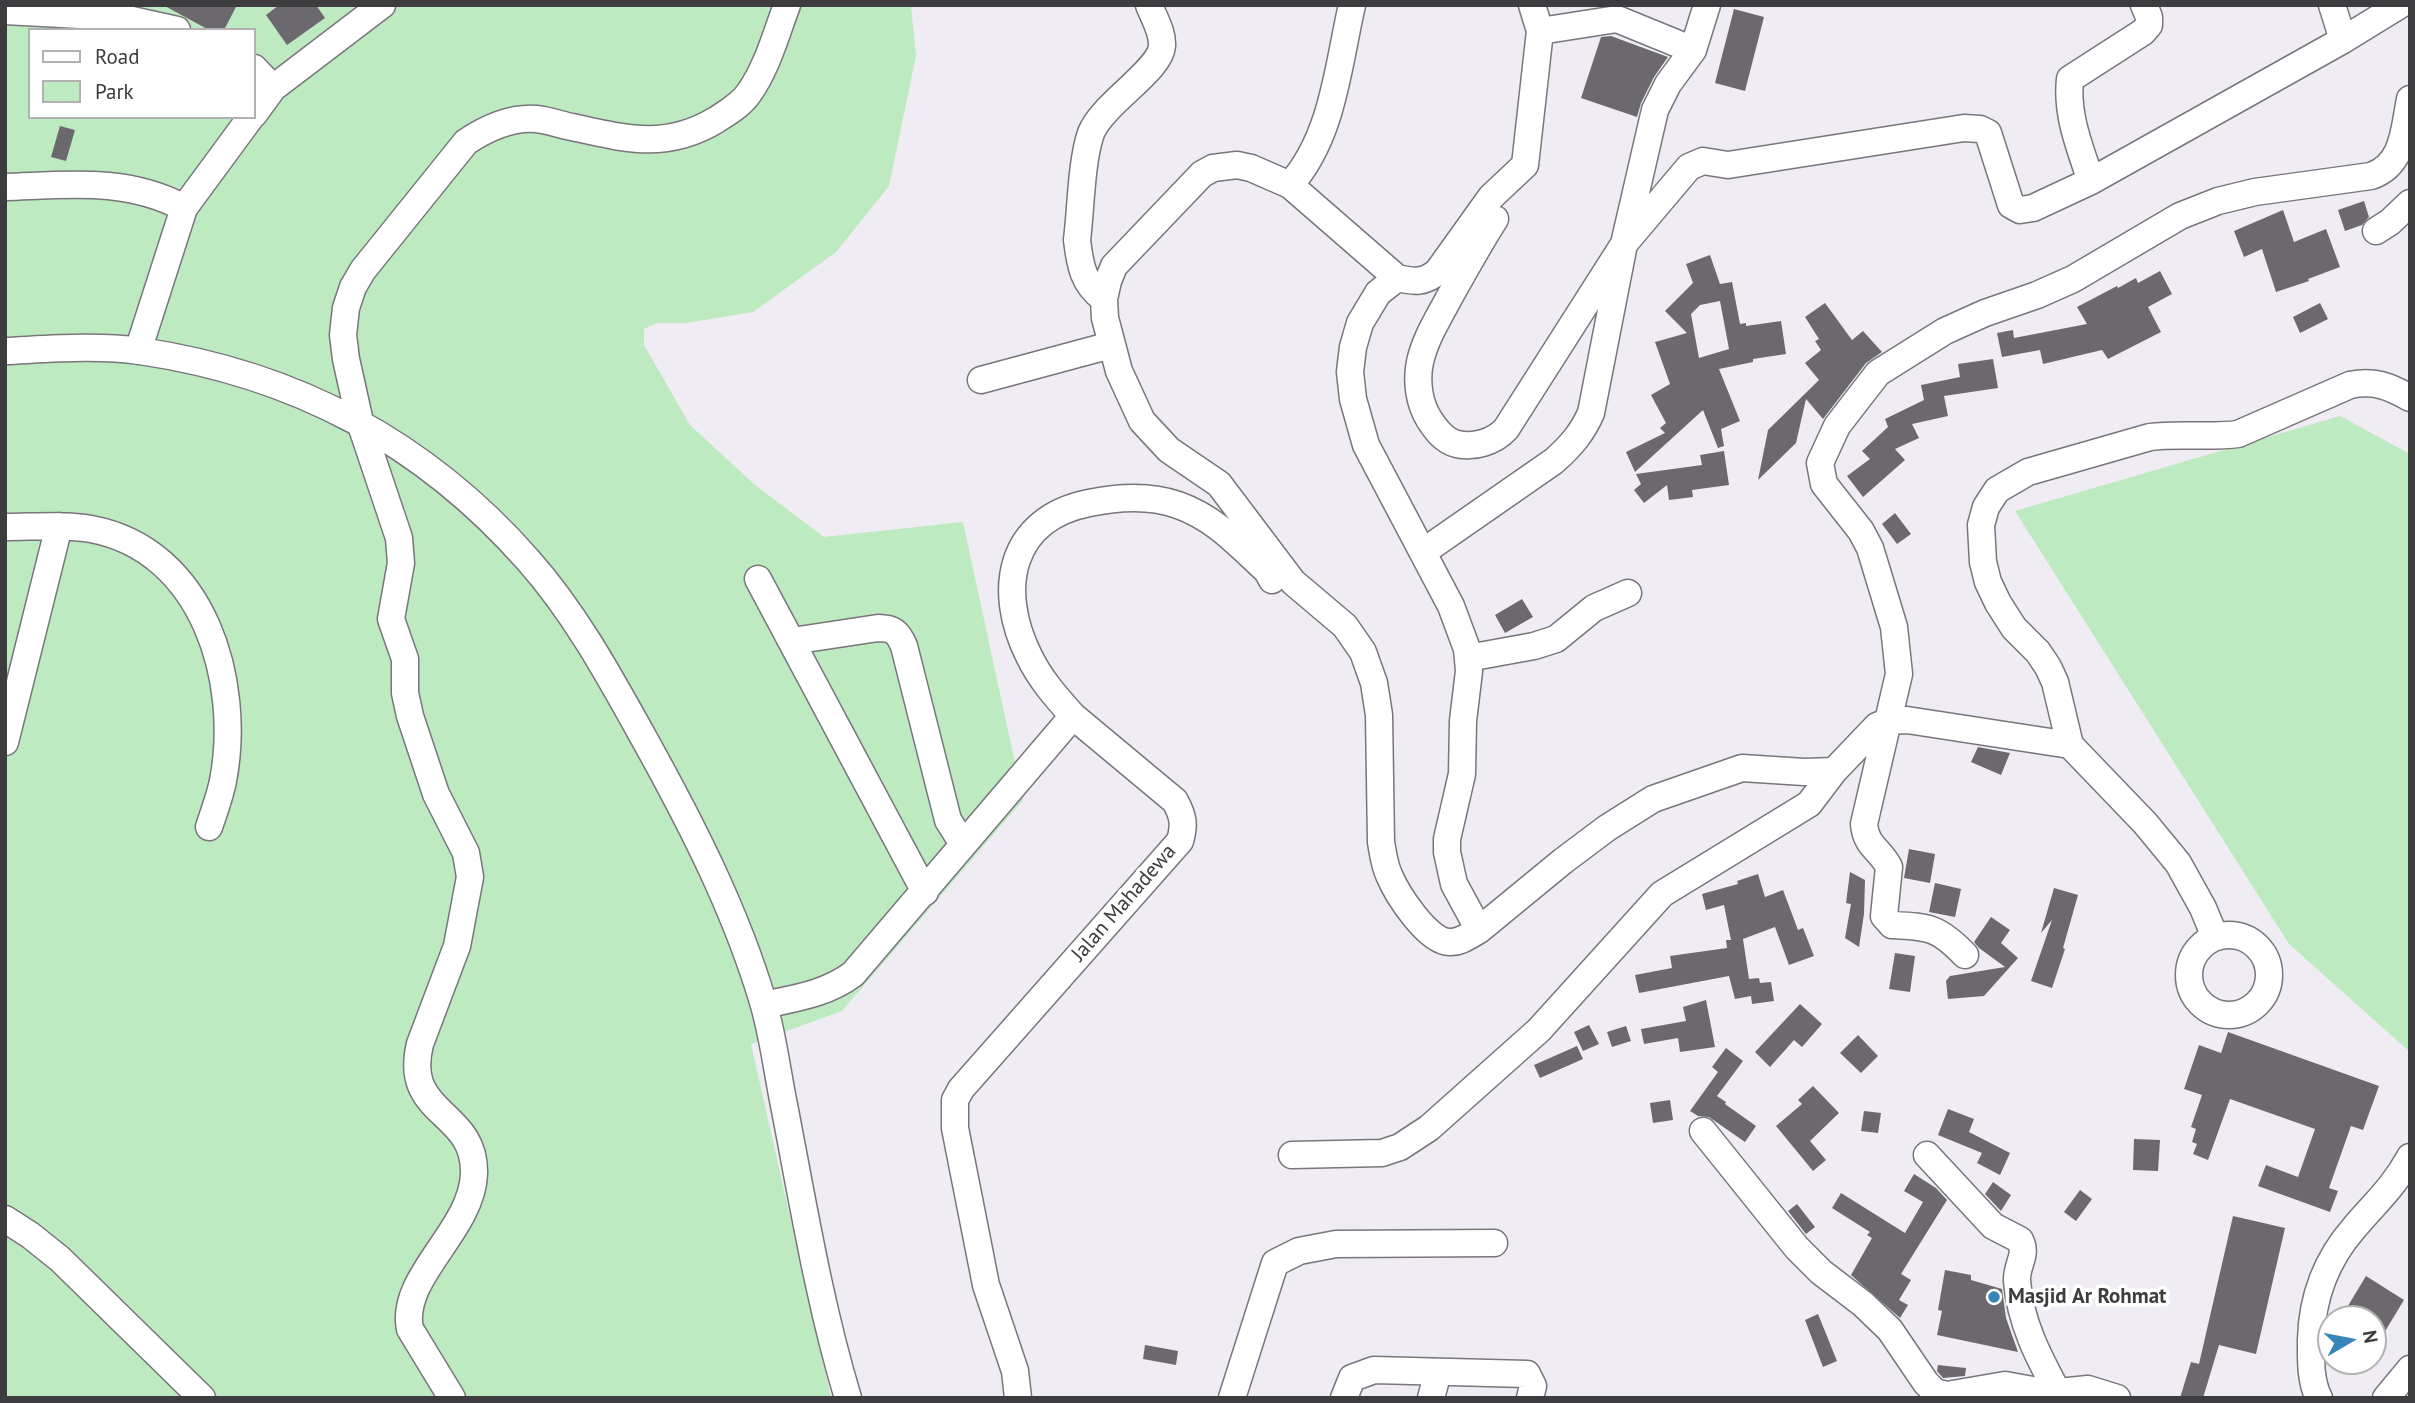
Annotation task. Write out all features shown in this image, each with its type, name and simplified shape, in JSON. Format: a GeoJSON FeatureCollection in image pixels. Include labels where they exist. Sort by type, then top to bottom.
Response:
{"type":"FeatureCollection","features":[{"type":"Feature","properties":{"kind":"street"},"geometry":{"type":"LineString","coordinates":[[256,110],[273,88],[382,5]]}},
{"type":"Feature","properties":{"kind":"street"},"geometry":{"type":"LineString","coordinates":[[452,1398],[410,1329],[407,1317],[412,1294],[462,1216],[472,1190],[474,1160],[470,1146],[463,1133],[424,1094],[417,1073],[421,1044],[457,946],[469,892],[469,863],[436,794],[407,704],[404,659],[391,619],[401,563],[399,538],[360,422],[343,335],[346,308],[353,286],[363,270],[466,142],[496,125],[536,119],[624,139],[666,139],[696,132],[733,110],[748,94],[787,5]]}},
{"type":"Feature","properties":{"kind":"street"},"geometry":{"type":"LineString","coordinates":[[1104,299],[1090,288],[1085,279],[1077,240],[1087,149],[1097,121],[1105,110],[1159,57],[1161,39],[1149,5]]}},
{"type":"Feature","properties":{"kind":"street"},"geometry":{"type":"LineString","coordinates":[[1290,185],[1310,160],[1319,140],[1352,5]]}},
{"type":"Feature","properties":{"kind":"street"},"geometry":{"type":"LineString","coordinates":[[1532,5],[1540,31],[1525,165],[1432,330],[1422,355],[1418,384],[1426,415],[1435,429],[1457,444],[1486,443],[1498,438],[1506,429],[1624,244],[1689,167],[1703,161],[1728,165],[1951,130],[1980,129],[1988,133],[2011,205],[2020,210],[2033,208],[2091,181],[2343,40],[2400,5]]}},
{"type":"Feature","properties":{"kind":"street"},"geometry":{"type":"LineString","coordinates":[[1423,552],[1554,461],[1583,432],[1596,391],[1624,244],[1655,110],[1668,84],[1693,50],[1707,5]]}},
{"type":"Feature","properties":{"kind":"street"},"geometry":{"type":"LineString","coordinates":[[2091,181],[2074,133],[2068,96],[2070,79],[2143,32],[2149,25],[2144,5]]}},
{"type":"Feature","properties":{"kind":"street"},"geometry":{"type":"LineString","coordinates":[[2332,5],[2343,40]]}},
{"type":"Feature","properties":{"kind":"street"},"geometry":{"type":"LineString","coordinates":[[5,11],[118,18],[167,28]]}},
{"type":"Feature","properties":{"kind":"street"},"geometry":{"type":"LineString","coordinates":[[1540,31],[1617,19],[1693,50]]}},
{"type":"Feature","properties":{"kind":"street"},"geometry":{"type":"LineString","coordinates":[[256,70],[273,88]]}},
{"type":"Feature","properties":{"kind":"street"},"geometry":{"type":"LineString","coordinates":[[1965,954],[1938,932],[1924,927],[1892,925],[1884,916],[1889,867],[1868,843],[1864,824],[1899,674],[1894,627],[1870,548],[1861,531],[1824,484],[1820,463],[1837,426],[1878,373],[1945,331],[2073,279],[2180,216],[2218,201],[2255,192],[2384,172],[2391,166],[2398,151],[2410,99]]}},
{"type":"Feature","properties":{"kind":"street"},"geometry":{"type":"LineString","coordinates":[[138,351],[184,208],[249,119]]}},
{"type":"Feature","properties":{"kind":"street"},"geometry":{"type":"LineString","coordinates":[[1525,165],[1491,197],[1438,271],[1431,277],[1413,282],[1397,278],[1290,185],[1251,168],[1237,165],[1213,168],[1202,174],[1115,266],[1108,281],[1104,299],[1111,345],[1130,400],[1154,436],[1169,450],[1219,484],[1293,582],[1345,626],[1363,652],[1374,683],[1379,715],[1381,842],[1389,877],[1423,926],[1442,940],[1457,941],[1479,929],[1574,852],[1653,799],[1742,768],[1834,771]]}},
{"type":"Feature","properties":{"kind":"street"},"geometry":{"type":"LineString","coordinates":[[5,187],[119,186],[148,191],[184,208]]}},
{"type":"Feature","properties":{"kind":"street"},"geometry":{"type":"LineString","coordinates":[[2376,230],[2390,222],[2410,203]]}},
{"type":"Feature","properties":{"kind":"street"},"geometry":{"type":"LineString","coordinates":[[1397,278],[1378,293],[1360,323],[1350,372],[1353,398],[1366,444],[1460,628],[1468,658],[1462,774],[1447,839],[1447,852],[1454,884],[1479,929]]}},
{"type":"Feature","properties":{"kind":"street"},"geometry":{"type":"LineString","coordinates":[[981,380],[1111,345]]}},
{"type":"Feature","properties":{"kind":"street"},"geometry":{"type":"LineString","coordinates":[[5,351],[91,348],[138,351],[195,362],[296,392],[360,422],[404,450],[448,482],[484,514],[530,562],[582,631],[665,775],[723,892],[764,1005],[823,1305],[848,1398]]}},
{"type":"Feature","properties":{"kind":"street"},"geometry":{"type":"LineString","coordinates":[[2215,937],[2203,908],[2178,863],[2145,823],[2070,745],[2055,682],[2048,667],[2038,652],[2014,628],[1988,582],[1983,562],[1981,526],[1986,507],[1997,490],[2028,472],[2150,437],[2168,434],[2238,434],[2350,385],[2379,383],[2410,398]]}},
{"type":"Feature","properties":{"kind":"street"},"geometry":{"type":"LineString","coordinates":[[764,1005],[824,992],[853,974],[1073,716],[1044,682],[1029,656],[1017,624],[1012,590],[1015,567],[1021,548],[1041,521],[1072,506],[1115,498],[1145,498],[1178,505],[1197,513],[1228,534],[1267,571],[1279,590],[1325,630],[1363,652]]}},
{"type":"Feature","properties":{"kind":"street"},"geometry":{"type":"LineString","coordinates":[[5,527],[59,526],[92,529],[119,538],[146,551],[170,570],[191,593],[208,625],[220,661],[227,737],[223,780],[209,827]]}},
{"type":"Feature","properties":{"kind":"street"},"geometry":{"type":"LineString","coordinates":[[5,742],[59,526]]}},
{"type":"Feature","properties":{"kind":"street"},"geometry":{"type":"LineString","coordinates":[[758,579],[925,892]]}},
{"type":"Feature","properties":{"kind":"street"},"geometry":{"type":"LineString","coordinates":[[1468,658],[1534,646],[1556,639],[1594,608],[1628,593]]}},
{"type":"Feature","properties":{"kind":"street"},"geometry":{"type":"LineString","coordinates":[[792,641],[878,628],[891,628],[900,635],[948,820],[963,844]]}},
{"type":"Feature","properties":{"kind":"street","name":"Jalan Mahadewa"},"geometry":{"type":"LineString","coordinates":[[1018,1398],[1016,1371],[986,1284],[955,1128],[955,1100],[961,1089],[1180,841],[1184,827],[1175,801],[1073,716]]}},
{"type":"Feature","properties":{"kind":"street"},"geometry":{"type":"LineString","coordinates":[[1292,1156],[1382,1153],[1400,1147],[1429,1128],[1539,1030],[1662,894],[1809,804],[1834,771],[1878,726],[1889,720],[1907,720],[2070,745]]}},
{"type":"Feature","properties":{"kind":"street"},"geometry":{"type":"LineString","coordinates":[[1703,1131],[1797,1248],[1815,1267],[1883,1323],[1926,1383],[1936,1392],[1947,1395],[2005,1385],[2049,1393],[2088,1389],[2117,1398]]}},
{"type":"Feature","properties":{"kind":"street"},"geometry":{"type":"LineString","coordinates":[[1927,1156],[1993,1226],[2020,1240],[2024,1253],[2017,1281],[2025,1322],[2057,1393]]}},
{"type":"Feature","properties":{"kind":"street"},"geometry":{"type":"LineString","coordinates":[[2319,1398],[2311,1371],[2312,1317],[2317,1293],[2327,1267],[2341,1244],[2380,1202],[2410,1157]]}},
{"type":"Feature","properties":{"kind":"street"},"geometry":{"type":"LineString","coordinates":[[5,1219],[60,1259],[202,1398]]}},
{"type":"Feature","properties":{"kind":"street"},"geometry":{"type":"LineString","coordinates":[[1232,1398],[1275,1263],[1299,1251],[1336,1244],[1494,1243]]}},
{"type":"Feature","properties":{"kind":"street"},"geometry":{"type":"LineString","coordinates":[[2386,1398],[2410,1369]]}},
{"type":"Feature","properties":{"kind":"street"},"geometry":{"type":"LineString","coordinates":[[1344,1398],[1352,1378],[1374,1370],[1527,1374],[1533,1386],[1530,1398]]}},
{"type":"Feature","properties":{"kind":"street"},"geometry":{"type":"LineString","coordinates":[[1431,1398],[1438,1372]]}},
{"type":"Feature","properties":{"kind":"green space"},"geometry":{"type":"Polygon","coordinates":[[[5,5],[911,5],[916,56],[889,186],[836,252],[753,312],[686,323],[657,323],[644,329],[644,345],[690,425],[755,485],[824,537],[963,522],[1023,800],[842,1011],[751,1044],[831,1398],[5,1398],[5,5]]]}},
{"type":"Feature","properties":{"kind":"green space"},"geometry":{"type":"Polygon","coordinates":[[[2340,416],[2410,454],[2410,1052],[2289,944],[2015,511],[2340,416]]]}},
{"type":"Feature","properties":{"kind":"building"},"geometry":{"type":"Polygon","coordinates":[[[163,5],[237,5],[225,28],[205,28],[163,5]]]}},
{"type":"Feature","properties":{"kind":"building"},"geometry":{"type":"Polygon","coordinates":[[[279,5],[316,5],[325,18],[287,45],[266,15],[279,5]]]}},
{"type":"Feature","properties":{"kind":"building"},"geometry":{"type":"Polygon","coordinates":[[[1734,9],[1764,17],[1745,91],[1715,83],[1734,9]]]}},
{"type":"Feature","properties":{"kind":"building"},"geometry":{"type":"Polygon","coordinates":[[[1611,36],[1668,57],[1654,77],[1637,117],[1581,98],[1601,37],[1611,36]]]}},
{"type":"Feature","properties":{"kind":"building"},"geometry":{"type":"Polygon","coordinates":[[[60,126],[75,130],[66,161],[51,157],[60,126]]]}},
{"type":"Feature","properties":{"kind":"building"},"geometry":{"type":"Polygon","coordinates":[[[2364,201],[2369,217],[2362,225],[2345,231],[2338,210],[2364,201]]]}},
{"type":"Feature","properties":{"kind":"building"},"geometry":{"type":"Polygon","coordinates":[[[2283,210],[2294,242],[2326,229],[2340,267],[2276,292],[2262,249],[2244,257],[2234,231],[2283,210]]]}},
{"type":"Feature","properties":{"kind":"building"},"geometry":{"type":"Polygon","coordinates":[[[1710,255],[1720,284],[1732,282],[1740,324],[1746,323],[1746,326],[1781,321],[1786,354],[1753,359],[1753,362],[1719,369],[1740,421],[1721,429],[1724,446],[1718,448],[1703,410],[1635,472],[1626,452],[1665,433],[1660,428],[1666,423],[1651,395],[1670,384],[1655,342],[1687,333],[1665,311],[1693,283],[1686,264],[1710,255]],[[1720,301],[1700,305],[1691,314],[1699,358],[1729,349],[1720,301]]]}},
{"type":"Feature","properties":{"kind":"building"},"geometry":{"type":"Polygon","coordinates":[[[2160,271],[2172,294],[2148,307],[2161,332],[2108,359],[2102,350],[2043,364],[2040,350],[2002,357],[1997,333],[2013,330],[2014,338],[2087,324],[2077,307],[2117,286],[2118,288],[2136,278],[2138,283],[2160,271]]]}},
{"type":"Feature","properties":{"kind":"building"},"geometry":{"type":"Polygon","coordinates":[[[1825,303],[1852,340],[1863,331],[1882,352],[1866,363],[1823,419],[1806,399],[1796,443],[1758,480],[1768,430],[1819,380],[1805,363],[1821,350],[1815,341],[1819,339],[1805,317],[1825,303]]]}},
{"type":"Feature","properties":{"kind":"building"},"geometry":{"type":"Polygon","coordinates":[[[2320,303],[2328,319],[2300,333],[2293,317],[2320,303]]]}},
{"type":"Feature","properties":{"kind":"building"},"geometry":{"type":"Polygon","coordinates":[[[1993,359],[1998,388],[1944,396],[1948,416],[1912,424],[1919,438],[1895,449],[1905,460],[1863,497],[1847,476],[1870,459],[1862,451],[1888,427],[1885,419],[1924,400],[1921,385],[1960,377],[1958,364],[1993,359]]]}},
{"type":"Feature","properties":{"kind":"building"},"geometry":{"type":"Polygon","coordinates":[[[1724,451],[1729,485],[1692,490],[1693,497],[1669,500],[1667,485],[1644,503],[1634,490],[1641,484],[1636,474],[1702,465],[1700,455],[1724,451]]]}},
{"type":"Feature","properties":{"kind":"building"},"geometry":{"type":"Polygon","coordinates":[[[1895,513],[1911,534],[1897,544],[1882,524],[1895,513]]]}},
{"type":"Feature","properties":{"kind":"building"},"geometry":{"type":"Polygon","coordinates":[[[1522,599],[1533,617],[1505,633],[1495,615],[1522,599]]]}},
{"type":"Feature","properties":{"kind":"building"},"geometry":{"type":"Polygon","coordinates":[[[1978,747],[2010,753],[2001,775],[1971,762],[1978,747]]]}},
{"type":"Feature","properties":{"kind":"building"},"geometry":{"type":"Polygon","coordinates":[[[1909,849],[1935,854],[1930,883],[1904,878],[1909,849]]]}},
{"type":"Feature","properties":{"kind":"building"},"geometry":{"type":"Polygon","coordinates":[[[1850,872],[1865,880],[1859,947],[1845,938],[1851,904],[1846,903],[1850,872]]]}},
{"type":"Feature","properties":{"kind":"building"},"geometry":{"type":"Polygon","coordinates":[[[1758,874],[1765,897],[1783,890],[1798,930],[1803,928],[1814,956],[1789,965],[1775,927],[1743,939],[1749,979],[1759,978],[1760,983],[1771,982],[1774,1001],[1752,1004],[1751,996],[1735,999],[1729,976],[1639,993],[1635,975],[1672,968],[1670,956],[1727,948],[1726,940],[1731,940],[1724,905],[1706,910],[1702,894],[1738,884],[1737,881],[1758,874]]]}},
{"type":"Feature","properties":{"kind":"building"},"geometry":{"type":"Polygon","coordinates":[[[1935,883],[1961,889],[1955,917],[1929,912],[1935,883]]]}},
{"type":"Feature","properties":{"kind":"building"},"geometry":{"type":"Polygon","coordinates":[[[2054,888],[2078,895],[2052,988],[2031,981],[2052,920],[2041,933],[2054,888]]]}},
{"type":"Feature","properties":{"kind":"building"},"geometry":{"type":"Polygon","coordinates":[[[1991,917],[2010,930],[2001,943],[2018,958],[1984,996],[1948,999],[1946,981],[1950,976],[2005,967],[1974,942],[1991,917]]]}},
{"type":"Feature","properties":{"kind":"building"},"geometry":{"type":"Polygon","coordinates":[[[1895,953],[1915,956],[1910,992],[1889,989],[1895,953]]]}},
{"type":"Feature","properties":{"kind":"building"},"geometry":{"type":"Polygon","coordinates":[[[1706,1000],[1715,1047],[1680,1052],[1678,1038],[1644,1044],[1641,1029],[1686,1021],[1683,1007],[1706,1000]]]}},
{"type":"Feature","properties":{"kind":"building"},"geometry":{"type":"Polygon","coordinates":[[[1800,1004],[1822,1024],[1802,1047],[1794,1040],[1770,1067],[1755,1052],[1800,1004]]]}},
{"type":"Feature","properties":{"kind":"building"},"geometry":{"type":"Polygon","coordinates":[[[1589,1025],[1599,1044],[1583,1051],[1574,1032],[1589,1025]]]}},
{"type":"Feature","properties":{"kind":"building"},"geometry":{"type":"Polygon","coordinates":[[[1626,1026],[1631,1041],[1612,1047],[1607,1032],[1626,1026]]]}},
{"type":"Feature","properties":{"kind":"building"},"geometry":{"type":"Polygon","coordinates":[[[2228,1032],[2379,1086],[2363,1130],[2351,1126],[2329,1188],[2338,1191],[2330,1212],[2258,1186],[2266,1165],[2298,1177],[2315,1129],[2230,1099],[2208,1160],[2193,1154],[2197,1144],[2192,1142],[2196,1129],[2191,1127],[2202,1095],[2184,1089],[2199,1045],[2221,1053],[2228,1032]]]}},
{"type":"Feature","properties":{"kind":"building"},"geometry":{"type":"Polygon","coordinates":[[[1858,1035],[1878,1056],[1861,1073],[1840,1053],[1858,1035]]]}},
{"type":"Feature","properties":{"kind":"building"},"geometry":{"type":"Polygon","coordinates":[[[1577,1046],[1583,1059],[1540,1078],[1534,1065],[1577,1046]]]}},
{"type":"Feature","properties":{"kind":"building"},"geometry":{"type":"Polygon","coordinates":[[[1726,1048],[1743,1061],[1717,1096],[1756,1126],[1745,1142],[1709,1117],[1698,1116],[1690,1111],[1718,1072],[1712,1067],[1726,1048]]]}},
{"type":"Feature","properties":{"kind":"building"},"geometry":{"type":"Polygon","coordinates":[[[1813,1086],[1839,1113],[1810,1141],[1826,1160],[1813,1171],[1776,1126],[1802,1104],[1798,1100],[1813,1086]]]}},
{"type":"Feature","properties":{"kind":"building"},"geometry":{"type":"Polygon","coordinates":[[[1670,1100],[1673,1120],[1653,1123],[1650,1103],[1670,1100]]]}},
{"type":"Feature","properties":{"kind":"building"},"geometry":{"type":"Polygon","coordinates":[[[1948,1109],[1974,1119],[1969,1132],[2010,1153],[2000,1175],[1977,1163],[1982,1153],[1938,1135],[1948,1109]]]}},
{"type":"Feature","properties":{"kind":"building"},"geometry":{"type":"Polygon","coordinates":[[[1864,1111],[1881,1113],[1878,1133],[1861,1131],[1864,1111]]]}},
{"type":"Feature","properties":{"kind":"building"},"geometry":{"type":"Polygon","coordinates":[[[2134,1139],[2160,1140],[2158,1171],[2133,1170],[2134,1139]]]}},
{"type":"Feature","properties":{"kind":"building"},"geometry":{"type":"Polygon","coordinates":[[[1914,1174],[1936,1188],[1947,1200],[1901,1274],[1911,1280],[1899,1300],[1908,1305],[1900,1318],[1851,1275],[1872,1238],[1867,1235],[1870,1232],[1832,1208],[1841,1193],[1905,1233],[1923,1202],[1904,1191],[1914,1174]]]}},
{"type":"Feature","properties":{"kind":"building"},"geometry":{"type":"Polygon","coordinates":[[[1993,1182],[2011,1195],[2001,1211],[1985,1194],[1993,1182]]]}},
{"type":"Feature","properties":{"kind":"building"},"geometry":{"type":"Polygon","coordinates":[[[2080,1190],[2092,1199],[2076,1221],[2064,1212],[2080,1190]]]}},
{"type":"Feature","properties":{"kind":"building"},"geometry":{"type":"Polygon","coordinates":[[[1797,1204],[1815,1227],[1806,1234],[1788,1211],[1797,1204]]]}},
{"type":"Feature","properties":{"kind":"building"},"geometry":{"type":"Polygon","coordinates":[[[2233,1216],[2285,1228],[2256,1354],[2219,1345],[2203,1398],[2180,1398],[2191,1362],[2199,1364],[2233,1216]]]}},
{"type":"Feature","properties":{"kind":"building"},"geometry":{"type":"Polygon","coordinates":[[[1945,1270],[1971,1275],[1971,1280],[2002,1289],[2006,1318],[2018,1352],[1937,1335],[1945,1270]]]}},
{"type":"Feature","properties":{"kind":"building"},"geometry":{"type":"Polygon","coordinates":[[[2366,1276],[2404,1300],[2387,1328],[2387,1305],[2348,1305],[2366,1276]]]}},
{"type":"Feature","properties":{"kind":"building"},"geometry":{"type":"Polygon","coordinates":[[[1818,1314],[1837,1361],[1823,1367],[1805,1320],[1818,1314]]]}},
{"type":"Feature","properties":{"kind":"building"},"geometry":{"type":"Polygon","coordinates":[[[1145,1345],[1178,1351],[1176,1365],[1143,1359],[1145,1345]]]}},
{"type":"Feature","properties":{"kind":"building"},"geometry":{"type":"Polygon","coordinates":[[[1938,1365],[1966,1368],[1965,1376],[1943,1378],[1937,1371],[1938,1365]]]}},
{"type":"Feature","properties":{"kind":"place","name":"Masjid Ar Rohmat"},"geometry":{"type":"Point","coordinates":[1994,1297]}}]}
